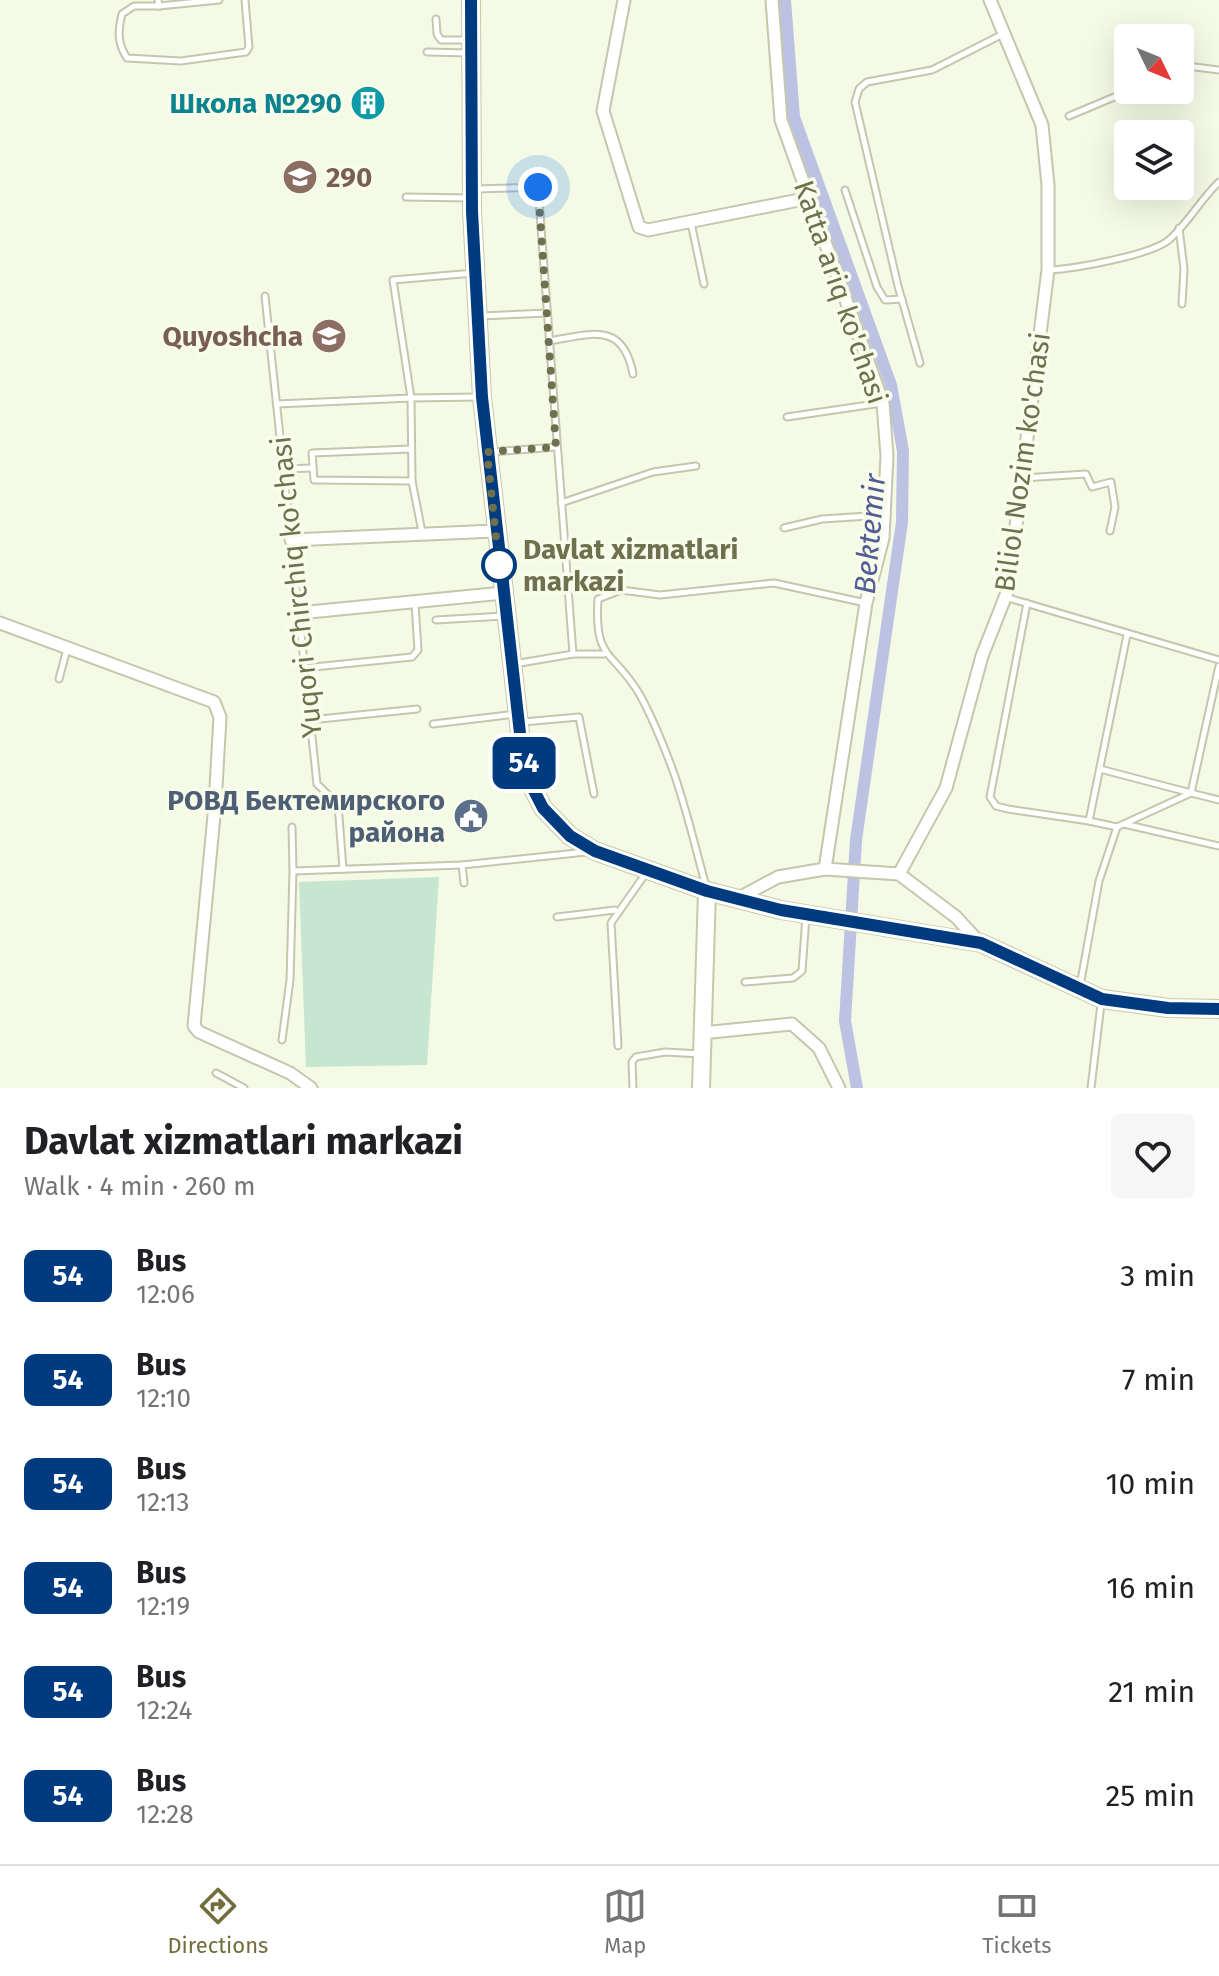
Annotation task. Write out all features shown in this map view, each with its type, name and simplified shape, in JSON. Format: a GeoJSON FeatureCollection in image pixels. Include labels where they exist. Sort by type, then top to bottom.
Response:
{"type":"FeatureCollection","features":[{"type":"Feature","properties":{"kind":"street"},"geometry":{"type":"LineString","coordinates":[[471,0],[472,193],[482,397],[522,751],[527,777],[543,808],[570,836],[595,851],[707,891],[806,915],[981,943],[1102,999],[1168,1008],[1219,1009]]}},
{"type":"Feature","properties":{"kind":"street"},"geometry":{"type":"LineString","coordinates":[[624,0],[603,111],[641,229],[809,198]]}},
{"type":"Feature","properties":{"kind":"street","name":"Katta ariq ko'chasi"},"geometry":{"type":"LineString","coordinates":[[772,0],[781,120],[883,403],[887,469],[883,538],[866,603],[825,869]]}},
{"type":"Feature","properties":{"kind":"street","name":"Biliol Nozim ko'chasi"},"geometry":{"type":"LineString","coordinates":[[899,874],[946,788],[982,656],[1005,597],[1048,270],[1048,185],[1042,125],[990,0]]}},
{"type":"Feature","properties":{"kind":"street"},"geometry":{"type":"LineString","coordinates":[[291,540],[495,531]]}},
{"type":"Feature","properties":{"kind":"street"},"geometry":{"type":"LineString","coordinates":[[299,613],[503,593]]}},
{"type":"Feature","properties":{"kind":"street"},"geometry":{"type":"LineString","coordinates":[[0,623],[214,702],[220,717],[216,790],[194,1026],[199,1032],[290,1073],[311,1088]]}},
{"type":"Feature","properties":{"kind":"street"},"geometry":{"type":"LineString","coordinates":[[737,899],[778,877],[825,869],[899,874],[956,917],[981,943]]}},
{"type":"Feature","properties":{"kind":"street"},"geometry":{"type":"LineString","coordinates":[[701,1088],[707,891]]}},
{"type":"Feature","properties":{"kind":"street"},"geometry":{"type":"LineString","coordinates":[[702,1033],[792,1024],[819,1048],[839,1088]]}},
{"type":"Feature","properties":{"kind":"lane"},"geometry":{"type":"LineString","coordinates":[[219,0],[134,6],[122,14],[118,30],[121,48],[127,58],[181,61],[246,52],[249,47],[245,0]]}},
{"type":"Feature","properties":{"kind":"lane"},"geometry":{"type":"LineString","coordinates":[[436,19],[437,34],[441,40],[471,46]]}},
{"type":"Feature","properties":{"kind":"lane"},"geometry":{"type":"LineString","coordinates":[[920,363],[855,102],[859,89],[867,82],[932,70],[1004,34]]}},
{"type":"Feature","properties":{"kind":"lane"},"geometry":{"type":"LineString","coordinates":[[427,52],[471,46]]}},
{"type":"Feature","properties":{"kind":"lane"},"geometry":{"type":"LineString","coordinates":[[1194,67],[1219,70]]}},
{"type":"Feature","properties":{"kind":"lane"},"geometry":{"type":"LineString","coordinates":[[1069,116],[1114,97]]}},
{"type":"Feature","properties":{"kind":"lane"},"geometry":{"type":"LineString","coordinates":[[1048,270],[1081,269],[1169,241],[1219,182]]}},
{"type":"Feature","properties":{"kind":"lane"},"geometry":{"type":"LineString","coordinates":[[538,187],[573,654]]}},
{"type":"Feature","properties":{"kind":"lane"},"geometry":{"type":"LineString","coordinates":[[406,197],[552,187]]}},
{"type":"Feature","properties":{"kind":"lane"},"geometry":{"type":"LineString","coordinates":[[845,190],[877,287],[885,300],[902,299]]}},
{"type":"Feature","properties":{"kind":"lane"},"geometry":{"type":"LineString","coordinates":[[691,222],[704,284]]}},
{"type":"Feature","properties":{"kind":"lane"},"geometry":{"type":"LineString","coordinates":[[1179,227],[1184,269],[1182,304]]}},
{"type":"Feature","properties":{"kind":"lane"},"geometry":{"type":"LineString","coordinates":[[422,533],[412,481],[411,398],[393,280],[475,272]]}},
{"type":"Feature","properties":{"kind":"lane","name":"Yuqori Chirchiq ko'chasi"},"geometry":{"type":"LineString","coordinates":[[265,296],[317,784],[338,804],[343,869]]}},
{"type":"Feature","properties":{"kind":"lane"},"geometry":{"type":"LineString","coordinates":[[478,316],[547,313]]}},
{"type":"Feature","properties":{"kind":"lane"},"geometry":{"type":"LineString","coordinates":[[549,341],[594,334],[617,338],[626,348],[633,374]]}},
{"type":"Feature","properties":{"kind":"lane"},"geometry":{"type":"LineString","coordinates":[[277,404],[482,397]]}},
{"type":"Feature","properties":{"kind":"lane"},"geometry":{"type":"LineString","coordinates":[[787,417],[883,403]]}},
{"type":"Feature","properties":{"kind":"lane"},"geometry":{"type":"LineString","coordinates":[[487,452],[556,447]]}},
{"type":"Feature","properties":{"kind":"lane"},"geometry":{"type":"LineString","coordinates":[[411,449],[312,453],[314,480],[412,481]]}},
{"type":"Feature","properties":{"kind":"lane"},"geometry":{"type":"LineString","coordinates":[[561,503],[653,472],[696,466]]}},
{"type":"Feature","properties":{"kind":"lane"},"geometry":{"type":"LineString","coordinates":[[283,469],[313,468]]}},
{"type":"Feature","properties":{"kind":"lane"},"geometry":{"type":"LineString","coordinates":[[1022,478],[1086,474],[1092,487],[1111,482],[1115,507],[1110,531]]}},
{"type":"Feature","properties":{"kind":"lane"},"geometry":{"type":"LineString","coordinates":[[784,528],[822,519],[885,515]]}},
{"type":"Feature","properties":{"kind":"lane"},"geometry":{"type":"LineString","coordinates":[[707,891],[672,769],[640,695],[604,654],[597,626],[598,599],[621,590],[660,595],[774,583],[866,603]]}},
{"type":"Feature","properties":{"kind":"lane"},"geometry":{"type":"LineString","coordinates":[[1005,597],[1219,660]]}},
{"type":"Feature","properties":{"kind":"lane"},"geometry":{"type":"LineString","coordinates":[[304,668],[412,657],[418,650],[415,602]]}},
{"type":"Feature","properties":{"kind":"lane"},"geometry":{"type":"LineString","coordinates":[[1027,603],[990,797],[996,806],[1219,846]]}},
{"type":"Feature","properties":{"kind":"lane"},"geometry":{"type":"LineString","coordinates":[[436,620],[505,616]]}},
{"type":"Feature","properties":{"kind":"lane"},"geometry":{"type":"LineString","coordinates":[[1089,821],[1127,635]]}},
{"type":"Feature","properties":{"kind":"lane"},"geometry":{"type":"LineString","coordinates":[[59,679],[67,649]]}},
{"type":"Feature","properties":{"kind":"lane"},"geometry":{"type":"LineString","coordinates":[[511,665],[557,660],[573,654],[604,654]]}},
{"type":"Feature","properties":{"kind":"lane"},"geometry":{"type":"LineString","coordinates":[[1191,793],[1219,666]]}},
{"type":"Feature","properties":{"kind":"lane"},"geometry":{"type":"LineString","coordinates":[[310,720],[417,709]]}},
{"type":"Feature","properties":{"kind":"lane"},"geometry":{"type":"LineString","coordinates":[[433,724],[579,717],[594,794]]}},
{"type":"Feature","properties":{"kind":"lane"},"geometry":{"type":"LineString","coordinates":[[501,753],[522,751]]}},
{"type":"Feature","properties":{"kind":"lane"},"geometry":{"type":"LineString","coordinates":[[1100,769],[1219,800]]}},
{"type":"Feature","properties":{"kind":"lane"},"geometry":{"type":"LineString","coordinates":[[1080,989],[1099,881],[1121,826],[1191,793]]}},
{"type":"Feature","properties":{"kind":"lane"},"geometry":{"type":"LineString","coordinates":[[282,1040],[290,980],[292,827]]}},
{"type":"Feature","properties":{"kind":"lane"},"geometry":{"type":"LineString","coordinates":[[293,871],[462,865],[595,851]]}},
{"type":"Feature","properties":{"kind":"lane"},"geometry":{"type":"LineString","coordinates":[[462,865],[464,883]]}},
{"type":"Feature","properties":{"kind":"lane"},"geometry":{"type":"LineString","coordinates":[[618,1046],[611,923],[616,910],[649,869]]}},
{"type":"Feature","properties":{"kind":"lane"},"geometry":{"type":"LineString","coordinates":[[557,917],[616,910]]}},
{"type":"Feature","properties":{"kind":"lane"},"geometry":{"type":"LineString","coordinates":[[745,982],[793,978],[802,971],[806,915]]}},
{"type":"Feature","properties":{"kind":"lane"},"geometry":{"type":"LineString","coordinates":[[1091,1088],[1102,999]]}},
{"type":"Feature","properties":{"kind":"lane"},"geometry":{"type":"LineString","coordinates":[[633,1088],[632,1062],[636,1057],[665,1052],[702,1054]]}},
{"type":"Feature","properties":{"kind":"lane"},"geometry":{"type":"LineString","coordinates":[[216,1073],[244,1088]]}},
{"type":"Feature","properties":{"kind":"green space"},"geometry":{"type":"Polygon","coordinates":[[[439,877],[427,1065],[306,1067],[299,882],[439,877]]]}},
{"type":"Feature","properties":{"kind":"waterway","name":"Bektemir"},"geometry":{"type":"LineString","coordinates":[[785,0],[794,117],[891,385],[903,451],[902,522],[856,840],[845,1021],[857,1088]]}},
{"type":"Feature","properties":{"kind":"bus line","name":"54"},"geometry":{"type":"LineString","coordinates":[[471,0],[472,211],[482,397],[522,751],[527,777],[543,808],[570,836],[586,847],[707,891],[806,915],[981,943],[1102,999],[1168,1008],[1219,1009]]}},
{"type":"Feature","properties":{"kind":"place","name":"Школа №290"},"geometry":{"type":"Point","coordinates":[368,103]}},
{"type":"Feature","properties":{"kind":"place","name":"290"},"geometry":{"type":"Point","coordinates":[300,177]}},
{"type":"Feature","properties":{"kind":"place","name":"Quyoshcha"},"geometry":{"type":"Point","coordinates":[329,336]}},
{"type":"Feature","properties":{"kind":"place","name":"Davlat xizmatlari markazi"},"geometry":{"type":"Point","coordinates":[499,565]}},
{"type":"Feature","properties":{"kind":"place","name":"РОВД Бектемирского района"},"geometry":{"type":"Point","coordinates":[471,816]}},
{"type":"Feature","properties":{"kind":"route"},"geometry":{"type":"LineString","coordinates":[[499,565],[487,452],[556,447],[538,187]]}}]}
